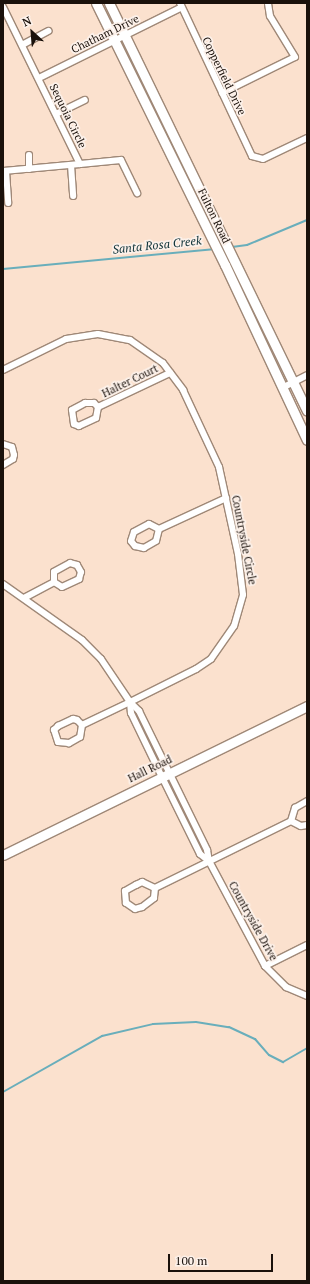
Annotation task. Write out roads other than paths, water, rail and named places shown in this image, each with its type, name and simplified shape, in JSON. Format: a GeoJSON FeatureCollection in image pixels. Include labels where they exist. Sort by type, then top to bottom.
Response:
{"type":"FeatureCollection","features":[{"type":"Feature","properties":{"kind":"main road","name":"Fulton Road"},"geometry":{"type":"LineString","coordinates":[[96,3],[225,265],[307,440]]}},
{"type":"Feature","properties":{"kind":"main road","name":"Fulton Road"},"geometry":{"type":"LineString","coordinates":[[109,3],[307,410]]}},
{"type":"Feature","properties":{"kind":"main road","name":"Hall Road"},"geometry":{"type":"LineString","coordinates":[[3,855],[307,706]]}},
{"type":"Feature","properties":{"kind":"street"},"geometry":{"type":"LineString","coordinates":[[222,93],[295,57],[270,16],[268,3]]}},
{"type":"Feature","properties":{"kind":"street","name":"Sequoia Circle"},"geometry":{"type":"LineString","coordinates":[[3,6],[80,164],[5,171]]}},
{"type":"Feature","properties":{"kind":"street","name":"Chatham Drive"},"geometry":{"type":"LineString","coordinates":[[39,78],[180,6]]}},
{"type":"Feature","properties":{"kind":"street","name":"Copperfield Drive"},"geometry":{"type":"LineString","coordinates":[[180,6],[252,156],[263,159],[307,138]]}},
{"type":"Feature","properties":{"kind":"street"},"geometry":{"type":"LineString","coordinates":[[22,45],[48,31]]}},
{"type":"Feature","properties":{"kind":"street"},"geometry":{"type":"LineString","coordinates":[[56,114],[84,100]]}},
{"type":"Feature","properties":{"kind":"street"},"geometry":{"type":"LineString","coordinates":[[29,155],[29,169]]}},
{"type":"Feature","properties":{"kind":"street"},"geometry":{"type":"LineString","coordinates":[[80,164],[121,160],[137,193]]}},
{"type":"Feature","properties":{"kind":"street"},"geometry":{"type":"LineString","coordinates":[[71,165],[73,196]]}},
{"type":"Feature","properties":{"kind":"street"},"geometry":{"type":"LineString","coordinates":[[5,171],[8,202]]}},
{"type":"Feature","properties":{"kind":"street","name":"Countryside Circle"},"geometry":{"type":"LineString","coordinates":[[3,370],[66,339],[98,334],[130,340],[153,354],[183,390],[219,467],[226,498],[243,583],[243,595],[234,626],[211,659],[196,669],[82,725]]}},
{"type":"Feature","properties":{"kind":"street","name":"Halter Court"},"geometry":{"type":"LineString","coordinates":[[98,407],[170,373]]}},
{"type":"Feature","properties":{"kind":"street"},"geometry":{"type":"LineString","coordinates":[[282,388],[307,375]]}},
{"type":"Feature","properties":{"kind":"street","name":"Halter Court"},"geometry":{"type":"LineString","coordinates":[[89,402],[98,407],[96,418],[79,426],[74,424],[72,410],[89,402]]}},
{"type":"Feature","properties":{"kind":"street"},"geometry":{"type":"LineString","coordinates":[[3,444],[12,447],[14,455],[13,459],[3,465]]}},
{"type":"Feature","properties":{"kind":"street"},"geometry":{"type":"LineString","coordinates":[[159,529],[226,498]]}},
{"type":"Feature","properties":{"kind":"street"},"geometry":{"type":"LineString","coordinates":[[149,524],[159,529],[156,541],[144,548],[136,546],[131,541],[134,532],[149,524]]}},
{"type":"Feature","properties":{"kind":"street"},"geometry":{"type":"LineString","coordinates":[[70,563],[77,565],[81,572],[78,579],[62,587],[54,582],[54,572],[70,563]]}},
{"type":"Feature","properties":{"kind":"street"},"geometry":{"type":"LineString","coordinates":[[24,598],[54,582]]}},
{"type":"Feature","properties":{"kind":"street"},"geometry":{"type":"LineString","coordinates":[[3,584],[82,640],[101,659],[130,702]]}},
{"type":"Feature","properties":{"kind":"street","name":"Countryside Drive"},"geometry":{"type":"LineString","coordinates":[[130,702],[139,711],[166,775],[207,850],[209,861],[265,966],[286,987],[307,996]]}},
{"type":"Feature","properties":{"kind":"street"},"geometry":{"type":"LineString","coordinates":[[73,720],[77,720],[82,725],[80,737],[69,743],[58,742],[54,730],[58,726],[73,720]]}},
{"type":"Feature","properties":{"kind":"street"},"geometry":{"type":"LineString","coordinates":[[155,888],[291,821],[295,808],[307,801]]}},
{"type":"Feature","properties":{"kind":"street"},"geometry":{"type":"LineString","coordinates":[[291,821],[301,826],[307,825]]}},
{"type":"Feature","properties":{"kind":"street"},"geometry":{"type":"LineString","coordinates":[[142,882],[155,888],[154,898],[142,907],[135,909],[126,902],[125,891],[142,882]]}},
{"type":"Feature","properties":{"kind":"street"},"geometry":{"type":"LineString","coordinates":[[265,966],[307,945]]}},
{"type":"Feature","properties":{"kind":"waterway","name":"Santa Rosa Creek"},"geometry":{"type":"LineString","coordinates":[[232,247],[247,245],[307,220]]}},
{"type":"Feature","properties":{"kind":"waterway","name":"Santa Rosa Creek"},"geometry":{"type":"LineString","coordinates":[[3,269],[213,249]]}},
{"type":"Feature","properties":{"kind":"waterway"},"geometry":{"type":"LineString","coordinates":[[3,1092],[102,1036],[153,1024],[196,1022],[229,1027],[255,1039],[269,1055],[283,1062],[307,1048]]}}]}
